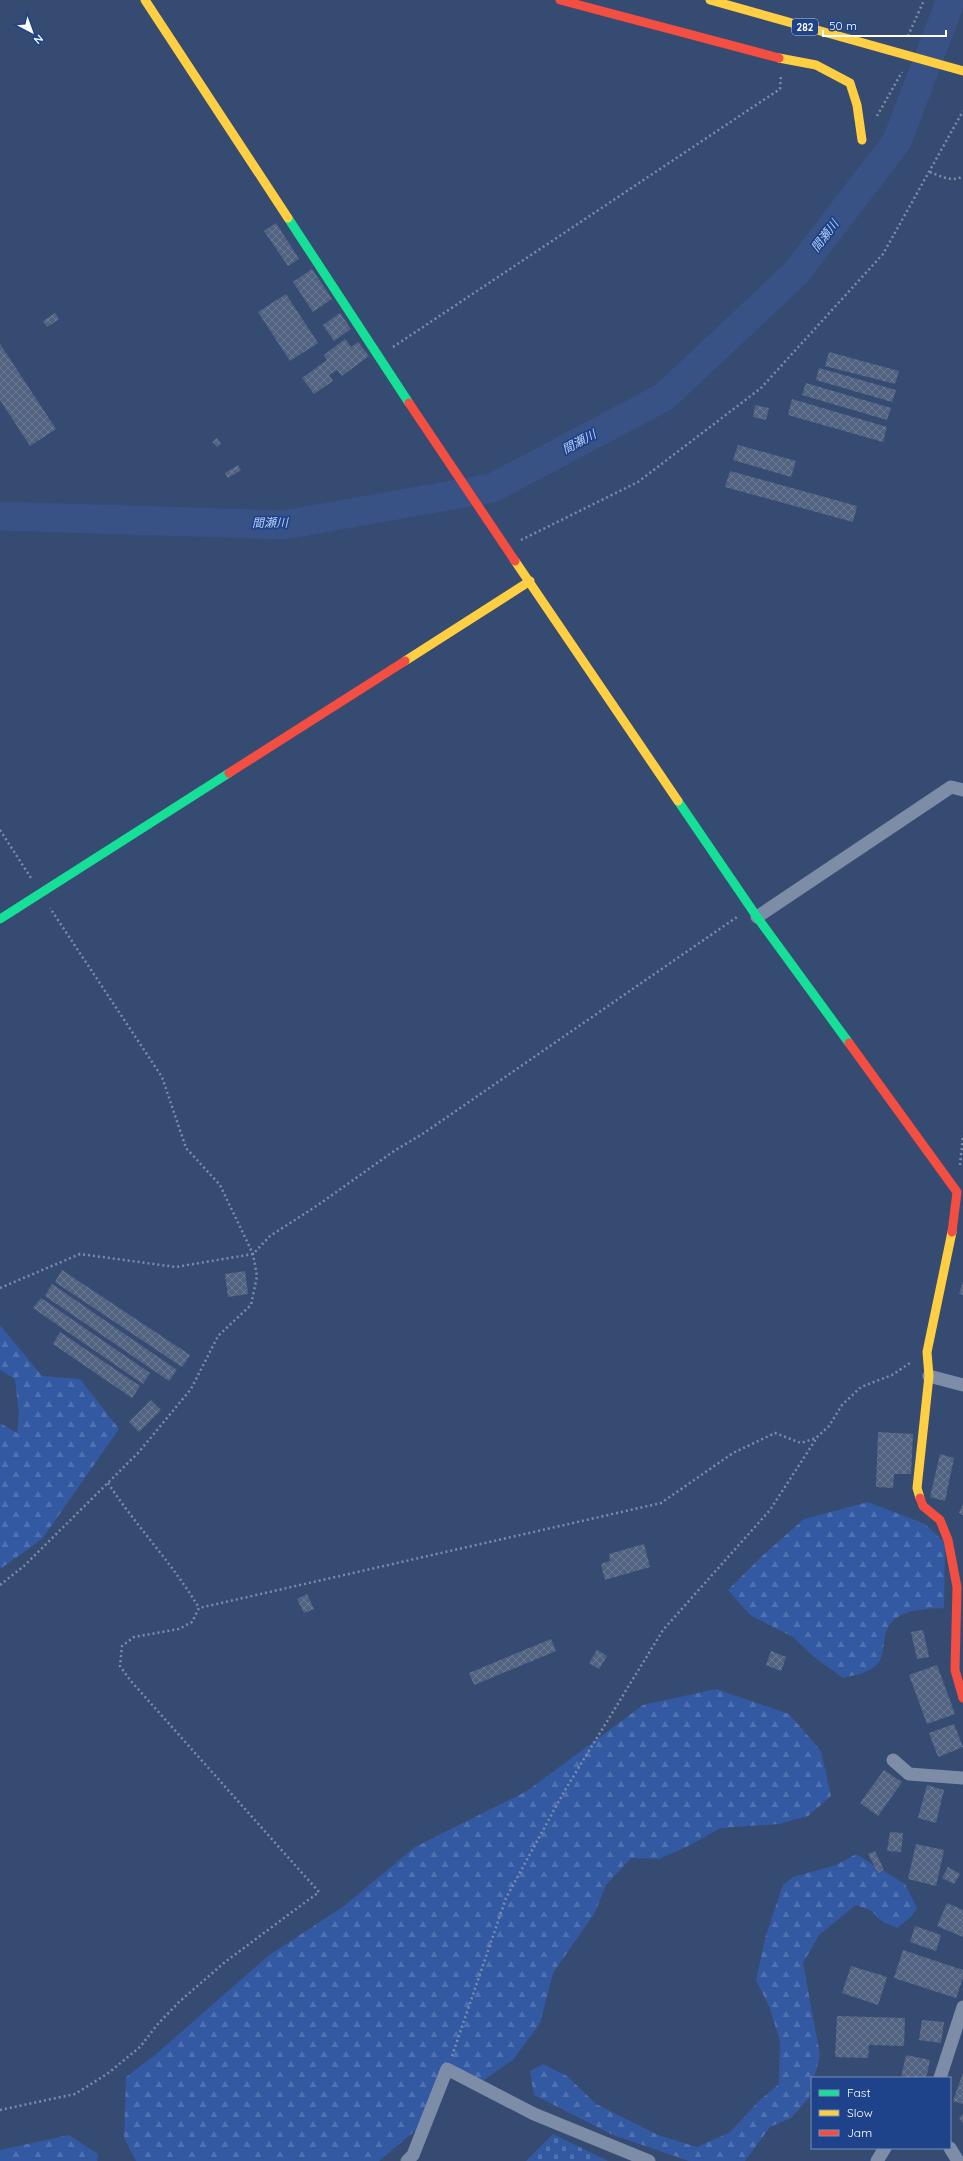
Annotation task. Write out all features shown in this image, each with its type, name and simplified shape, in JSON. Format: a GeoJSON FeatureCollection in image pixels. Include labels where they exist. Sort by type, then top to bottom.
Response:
{"type":"FeatureCollection","features":[{"type":"Feature","properties":{"kind":"main road"},"geometry":{"type":"LineString","coordinates":[[145,0],[430,435],[530,580],[754,912],[957,1192],[949,1252],[927,1352],[929,1376],[917,1488],[923,1506],[940,1520],[948,1540],[957,1587],[954,1670],[963,1698]]}},
{"type":"Feature","properties":{"kind":"main road"},"geometry":{"type":"LineString","coordinates":[[560,0],[781,59],[816,65],[850,82],[857,105],[862,140]]}},
{"type":"Feature","properties":{"kind":"main road","name":"282"},"geometry":{"type":"LineString","coordinates":[[710,0],[901,53],[917,56],[963,71]]}},
{"type":"Feature","properties":{"kind":"main road"},"geometry":{"type":"LineString","coordinates":[[0,919],[40,892],[312,721],[530,580]]}},
{"type":"Feature","properties":{"kind":"street"},"geometry":{"type":"LineString","coordinates":[[754,912],[951,787],[963,790]]}},
{"type":"Feature","properties":{"kind":"street"},"geometry":{"type":"LineString","coordinates":[[929,1376],[963,1385]]}},
{"type":"Feature","properties":{"kind":"street"},"geometry":{"type":"LineString","coordinates":[[893,1760],[909,1774],[963,1778]]}},
{"type":"Feature","properties":{"kind":"street"},"geometry":{"type":"LineString","coordinates":[[940,2077],[963,2007]]}},
{"type":"Feature","properties":{"kind":"street"},"geometry":{"type":"LineString","coordinates":[[407,2161],[413,2155],[447,2069],[534,2114],[649,2161]]}},
{"type":"Feature","properties":{"kind":"street"},"geometry":{"type":"LineString","coordinates":[[877,2161],[884,2149]]}},
{"type":"Feature","properties":{"kind":"street"},"geometry":{"type":"LineString","coordinates":[[951,2149],[958,2161]]}},
{"type":"Feature","properties":{"kind":"path"},"geometry":{"type":"LineString","coordinates":[[862,140],[902,72],[901,53],[924,0]]}},
{"type":"Feature","properties":{"kind":"path"},"geometry":{"type":"LineString","coordinates":[[379,357],[780,90],[781,59]]}},
{"type":"Feature","properties":{"kind":"path"},"geometry":{"type":"LineString","coordinates":[[506,547],[638,482],[760,388],[883,254],[963,111]]}},
{"type":"Feature","properties":{"kind":"path"},"geometry":{"type":"LineString","coordinates":[[930,172],[948,178],[959,179],[963,176]]}},
{"type":"Feature","properties":{"kind":"path"},"geometry":{"type":"LineString","coordinates":[[0,830],[162,1077],[186,1148],[220,1185],[253,1254],[257,1276],[251,1305],[218,1336],[191,1389],[138,1452],[108,1483],[24,1566],[0,1585]]}},
{"type":"Feature","properties":{"kind":"path"},"geometry":{"type":"LineString","coordinates":[[0,1288],[80,1254],[176,1267],[253,1254],[270,1236],[394,1150],[424,1133],[754,912]]}},
{"type":"Feature","properties":{"kind":"path"},"geometry":{"type":"LineString","coordinates":[[447,2069],[506,1898],[565,1790],[663,1630],[770,1510],[816,1438],[829,1426],[842,1405],[861,1387],[892,1374],[927,1352]]}},
{"type":"Feature","properties":{"kind":"path"},"geometry":{"type":"LineString","coordinates":[[199,1608],[661,1503],[733,1453],[775,1433],[801,1443],[816,1438]]}},
{"type":"Feature","properties":{"kind":"path"},"geometry":{"type":"LineString","coordinates":[[108,1483],[127,1512],[183,1581],[199,1608]]}},
{"type":"Feature","properties":{"kind":"path"},"geometry":{"type":"LineString","coordinates":[[0,2110],[75,2094],[107,2074],[140,2047],[158,2024],[179,2002],[225,1962],[319,1892],[130,1680],[120,1666],[122,1646],[134,1638],[179,1629],[192,1622],[199,1608]]}},
{"type":"Feature","properties":{"kind":"green space"},"geometry":{"type":"Polygon","coordinates":[[[0,1325],[42,1376],[80,1379],[119,1429],[42,1539],[0,1569],[0,1423],[17,1433],[19,1414],[15,1379],[0,1370],[0,1325]]]}},
{"type":"Feature","properties":{"kind":"green space"},"geometry":{"type":"Polygon","coordinates":[[[868,1502],[925,1524],[945,1543],[944,1608],[910,1612],[895,1619],[890,1624],[886,1632],[881,1657],[877,1664],[869,1670],[843,1678],[814,1657],[793,1637],[750,1615],[728,1590],[761,1557],[804,1519],[868,1502]]]}},
{"type":"Feature","properties":{"kind":"green space"},"geometry":{"type":"Polygon","coordinates":[[[716,1689],[789,1714],[821,1751],[831,1796],[808,1816],[779,1824],[721,1828],[686,1847],[659,1859],[631,1858],[606,1885],[594,1914],[553,1973],[540,2023],[513,2060],[478,2084],[461,2074],[437,2082],[416,2130],[379,2161],[136,2161],[124,2138],[126,2077],[155,2055],[268,1956],[344,1906],[415,1847],[527,1791],[643,1705],[716,1689]]]}},
{"type":"Feature","properties":{"kind":"green space"},"geometry":{"type":"Polygon","coordinates":[[[856,1854],[905,1884],[917,1908],[911,1917],[897,1928],[880,1920],[872,1911],[856,1905],[819,1935],[803,1963],[820,2055],[814,2077],[811,2077],[809,2098],[791,2118],[770,2127],[745,2161],[689,2161],[613,2135],[534,2095],[530,2071],[543,2064],[567,2076],[596,2104],[658,2135],[697,2147],[729,2133],[759,2101],[779,2084],[780,2041],[769,2006],[756,1980],[766,1935],[783,1885],[793,1877],[836,1865],[856,1854]]]}},
{"type":"Feature","properties":{"kind":"green space"},"geometry":{"type":"Polygon","coordinates":[[[553,2134],[608,2161],[526,2161],[553,2134]]]}},
{"type":"Feature","properties":{"kind":"green space"},"geometry":{"type":"Polygon","coordinates":[[[69,2135],[98,2154],[97,2161],[0,2161],[0,2150],[69,2135]]]}},
{"type":"Feature","properties":{"kind":"building"},"geometry":{"type":"Polygon","coordinates":[[[276,223],[299,259],[288,266],[264,231],[276,223]]]}},
{"type":"Feature","properties":{"kind":"building"},"geometry":{"type":"Polygon","coordinates":[[[312,269],[332,299],[313,312],[293,282],[312,269]]]}},
{"type":"Feature","properties":{"kind":"building"},"geometry":{"type":"Polygon","coordinates":[[[286,294],[318,343],[290,361],[258,312],[286,294]]]}},
{"type":"Feature","properties":{"kind":"building"},"geometry":{"type":"Polygon","coordinates":[[[55,313],[59,319],[47,327],[43,321],[55,313]]]}},
{"type":"Feature","properties":{"kind":"building"},"geometry":{"type":"Polygon","coordinates":[[[340,313],[351,329],[334,341],[323,325],[340,313]]]}},
{"type":"Feature","properties":{"kind":"building"},"geometry":{"type":"Polygon","coordinates":[[[345,339],[351,347],[358,342],[369,356],[342,376],[337,370],[329,375],[333,381],[314,394],[302,378],[327,360],[324,355],[345,339]]]}},
{"type":"Feature","properties":{"kind":"building"},"geometry":{"type":"Polygon","coordinates":[[[0,344],[56,429],[30,446],[0,400],[0,344]]]}},
{"type":"Feature","properties":{"kind":"building"},"geometry":{"type":"Polygon","coordinates":[[[829,352],[899,371],[895,384],[825,366],[829,352]]]}},
{"type":"Feature","properties":{"kind":"building"},"geometry":{"type":"Polygon","coordinates":[[[819,368],[896,390],[892,402],[816,380],[819,368]]]}},
{"type":"Feature","properties":{"kind":"building"},"geometry":{"type":"Polygon","coordinates":[[[806,383],[891,408],[887,420],[802,395],[806,383]]]}},
{"type":"Feature","properties":{"kind":"building"},"geometry":{"type":"Polygon","coordinates":[[[792,399],[887,427],[883,442],[788,415],[792,399]]]}},
{"type":"Feature","properties":{"kind":"building"},"geometry":{"type":"Polygon","coordinates":[[[755,405],[769,408],[766,420],[753,417],[755,405]]]}},
{"type":"Feature","properties":{"kind":"building"},"geometry":{"type":"Polygon","coordinates":[[[217,438],[221,443],[217,447],[212,442],[217,438]]]}},
{"type":"Feature","properties":{"kind":"building"},"geometry":{"type":"Polygon","coordinates":[[[738,445],[796,461],[791,477],[733,460],[738,445]]]}},
{"type":"Feature","properties":{"kind":"building"},"geometry":{"type":"Polygon","coordinates":[[[238,465],[241,470],[228,478],[225,473],[238,465]]]}},
{"type":"Feature","properties":{"kind":"building"},"geometry":{"type":"Polygon","coordinates":[[[730,471],[857,506],[853,522],[725,487],[730,471]]]}},
{"type":"Feature","properties":{"kind":"building"},"geometry":{"type":"Polygon","coordinates":[[[62,1270],[190,1355],[182,1367],[55,1282],[62,1270]]]}},
{"type":"Feature","properties":{"kind":"building"},"geometry":{"type":"Polygon","coordinates":[[[245,1271],[248,1294],[228,1297],[225,1274],[245,1271]]]}},
{"type":"Feature","properties":{"kind":"building"},"geometry":{"type":"Polygon","coordinates":[[[963,1282],[963,1295],[959,1294],[963,1282]]]}},
{"type":"Feature","properties":{"kind":"building"},"geometry":{"type":"Polygon","coordinates":[[[52,1284],[177,1370],[169,1381],[45,1296],[52,1284]]]}},
{"type":"Feature","properties":{"kind":"building"},"geometry":{"type":"Polygon","coordinates":[[[41,1298],[150,1373],[143,1384],[33,1308],[41,1298]]]}},
{"type":"Feature","properties":{"kind":"building"},"geometry":{"type":"Polygon","coordinates":[[[60,1332],[140,1386],[132,1398],[53,1344],[60,1332]]]}},
{"type":"Feature","properties":{"kind":"building"},"geometry":{"type":"Polygon","coordinates":[[[151,1400],[161,1410],[139,1432],[129,1422],[151,1400]]]}},
{"type":"Feature","properties":{"kind":"building"},"geometry":{"type":"Polygon","coordinates":[[[878,1432],[913,1434],[911,1474],[894,1474],[893,1488],[876,1487],[878,1432]]]}},
{"type":"Feature","properties":{"kind":"building"},"geometry":{"type":"Polygon","coordinates":[[[940,1454],[954,1458],[945,1501],[930,1497],[940,1454]]]}},
{"type":"Feature","properties":{"kind":"building"},"geometry":{"type":"Polygon","coordinates":[[[963,1504],[963,1515],[959,1513],[963,1504]]]}},
{"type":"Feature","properties":{"kind":"building"},"geometry":{"type":"Polygon","coordinates":[[[644,1544],[650,1567],[605,1580],[601,1564],[610,1561],[609,1554],[644,1544]]]}},
{"type":"Feature","properties":{"kind":"building"},"geometry":{"type":"Polygon","coordinates":[[[307,1594],[314,1609],[304,1613],[297,1599],[307,1594]]]}},
{"type":"Feature","properties":{"kind":"building"},"geometry":{"type":"Polygon","coordinates":[[[923,1630],[929,1657],[917,1659],[911,1632],[923,1630]]]}},
{"type":"Feature","properties":{"kind":"building"},"geometry":{"type":"Polygon","coordinates":[[[551,1639],[556,1651],[474,1685],[469,1673],[551,1639]]]}},
{"type":"Feature","properties":{"kind":"building"},"geometry":{"type":"Polygon","coordinates":[[[597,1650],[607,1656],[599,1669],[589,1663],[597,1650]]]}},
{"type":"Feature","properties":{"kind":"building"},"geometry":{"type":"Polygon","coordinates":[[[771,1651],[786,1657],[781,1671],[766,1665],[771,1651]]]}},
{"type":"Feature","properties":{"kind":"building"},"geometry":{"type":"Polygon","coordinates":[[[937,1665],[955,1714],[927,1724],[909,1675],[937,1665]]]}},
{"type":"Feature","properties":{"kind":"building"},"geometry":{"type":"Polygon","coordinates":[[[954,1724],[963,1747],[938,1757],[929,1733],[954,1724]]]}},
{"type":"Feature","properties":{"kind":"building"},"geometry":{"type":"Polygon","coordinates":[[[884,1770],[902,1782],[878,1816],[860,1803],[884,1770]]]}},
{"type":"Feature","properties":{"kind":"building"},"geometry":{"type":"Polygon","coordinates":[[[927,1785],[944,1790],[936,1823],[918,1818],[927,1785]]]}},
{"type":"Feature","properties":{"kind":"building"},"geometry":{"type":"Polygon","coordinates":[[[890,1832],[903,1833],[901,1852],[887,1851],[890,1832]]]}},
{"type":"Feature","properties":{"kind":"building"},"geometry":{"type":"Polygon","coordinates":[[[916,1844],[944,1850],[936,1886],[908,1879],[916,1844]]]}},
{"type":"Feature","properties":{"kind":"building"},"geometry":{"type":"Polygon","coordinates":[[[875,1851],[884,1870],[878,1873],[868,1854],[875,1851]]]}},
{"type":"Feature","properties":{"kind":"building"},"geometry":{"type":"Polygon","coordinates":[[[948,1867],[960,1874],[954,1884],[942,1878],[948,1867]]]}},
{"type":"Feature","properties":{"kind":"building"},"geometry":{"type":"Polygon","coordinates":[[[947,1903],[963,1910],[963,1937],[937,1926],[947,1903]]]}},
{"type":"Feature","properties":{"kind":"building"},"geometry":{"type":"Polygon","coordinates":[[[915,1926],[941,1935],[936,1951],[910,1942],[915,1926]]]}},
{"type":"Feature","properties":{"kind":"building"},"geometry":{"type":"Polygon","coordinates":[[[903,1950],[963,1970],[963,1978],[956,1998],[894,1978],[903,1950]]]}},
{"type":"Feature","properties":{"kind":"building"},"geometry":{"type":"Polygon","coordinates":[[[851,1966],[887,1977],[878,2005],[842,1993],[851,1966]]]}},
{"type":"Feature","properties":{"kind":"building"},"geometry":{"type":"Polygon","coordinates":[[[837,2016],[905,2018],[904,2046],[869,2045],[868,2058],[835,2057],[837,2016]]]}},
{"type":"Feature","properties":{"kind":"building"},"geometry":{"type":"Polygon","coordinates":[[[922,2020],[944,2022],[941,2043],[919,2040],[922,2020]]]}},
{"type":"Feature","properties":{"kind":"building"},"geometry":{"type":"Polygon","coordinates":[[[906,2055],[930,2060],[926,2077],[901,2077],[906,2055]]]}},
{"type":"Feature","properties":{"kind":"building"},"geometry":{"type":"Polygon","coordinates":[[[963,2073],[963,2104],[953,2101],[963,2073]]]}},
{"type":"Feature","properties":{"kind":"building"},"geometry":{"type":"Polygon","coordinates":[[[963,2114],[963,2123],[959,2118],[963,2114]]]}},
{"type":"Feature","properties":{"kind":"waterway","name":"間瀬川"},"geometry":{"type":"LineString","coordinates":[[0,516],[284,525],[492,488],[664,397],[796,273],[897,141],[951,0]]}},
{"type":"Feature","properties":{"kind":"traffic: fast"},"geometry":{"type":"LineString","coordinates":[[288,218],[409,403]]}},
{"type":"Feature","properties":{"kind":"traffic: fast"},"geometry":{"type":"LineString","coordinates":[[0,919],[229,773]]}},
{"type":"Feature","properties":{"kind":"traffic: fast"},"geometry":{"type":"LineString","coordinates":[[678,801],[757,917],[849,1043]]}},
{"type":"Feature","properties":{"kind":"traffic: slow"},"geometry":{"type":"LineString","coordinates":[[145,0],[288,218]]}},
{"type":"Feature","properties":{"kind":"traffic: slow"},"geometry":{"type":"LineString","coordinates":[[710,0],[963,71]]}},
{"type":"Feature","properties":{"kind":"traffic: slow"},"geometry":{"type":"LineString","coordinates":[[779,58],[816,65],[850,83],[857,105],[862,140]]}},
{"type":"Feature","properties":{"kind":"traffic: slow"},"geometry":{"type":"LineString","coordinates":[[515,561],[678,801]]}},
{"type":"Feature","properties":{"kind":"traffic: slow"},"geometry":{"type":"LineString","coordinates":[[405,661],[530,581]]}},
{"type":"Feature","properties":{"kind":"traffic: slow"},"geometry":{"type":"LineString","coordinates":[[920,1498],[917,1488],[929,1376],[927,1352],[952,1232]]}},
{"type":"Feature","properties":{"kind":"traffic: jam"},"geometry":{"type":"LineString","coordinates":[[560,0],[779,58]]}},
{"type":"Feature","properties":{"kind":"traffic: jam"},"geometry":{"type":"LineString","coordinates":[[409,403],[515,561]]}},
{"type":"Feature","properties":{"kind":"traffic: jam"},"geometry":{"type":"LineString","coordinates":[[229,773],[405,661]]}},
{"type":"Feature","properties":{"kind":"traffic: jam"},"geometry":{"type":"LineString","coordinates":[[849,1043],[957,1192],[952,1232]]}},
{"type":"Feature","properties":{"kind":"traffic: jam"},"geometry":{"type":"LineString","coordinates":[[920,1498],[923,1506],[940,1520],[948,1540],[957,1587],[955,1670],[963,1698]]}}]}
